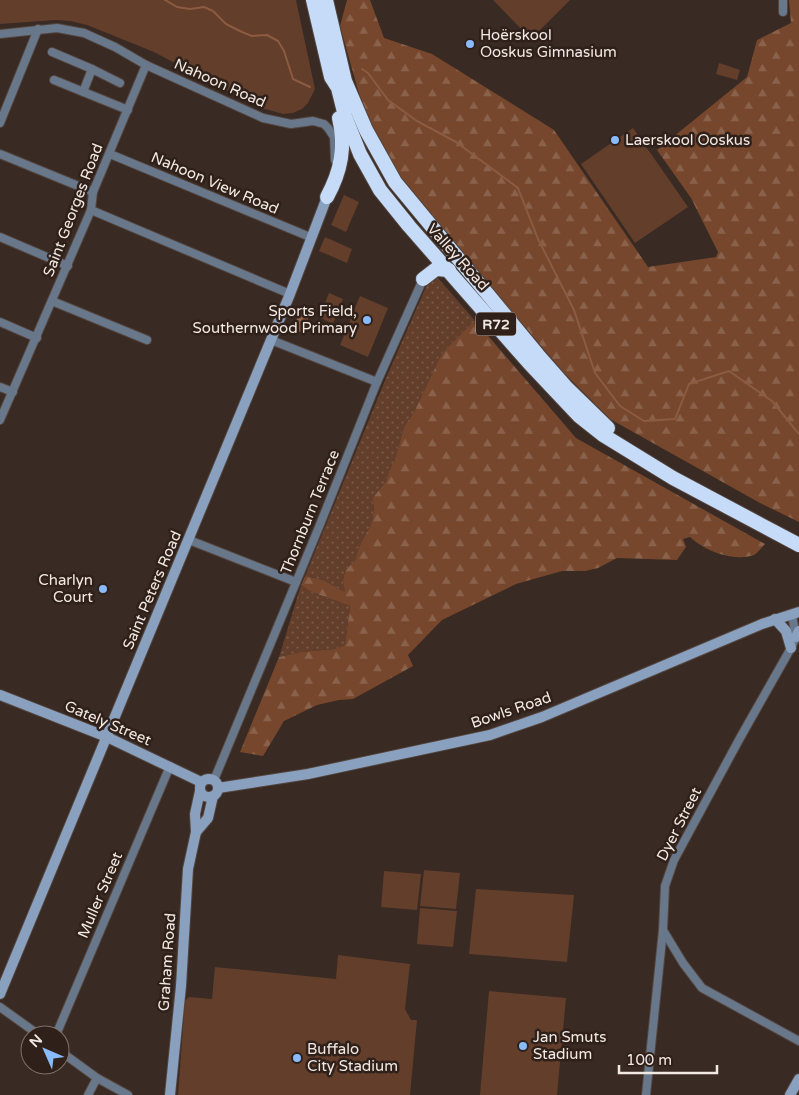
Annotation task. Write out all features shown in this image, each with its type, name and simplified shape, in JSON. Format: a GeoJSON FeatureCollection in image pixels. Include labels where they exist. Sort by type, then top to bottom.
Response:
{"type":"FeatureCollection","features":[{"type":"Feature","properties":{"kind":"highway","name":"Valley Road"},"geometry":{"type":"LineString","coordinates":[[313,0],[331,77],[338,88],[353,137],[366,167],[380,190],[556,393],[602,436],[673,478],[799,546]]}},
{"type":"Feature","properties":{"kind":"highway","name":"Valley Road"},"geometry":{"type":"LineString","coordinates":[[326,0],[345,81],[373,142],[395,182],[567,388],[606,427],[628,442],[799,536]]}},
{"type":"Feature","properties":{"kind":"highway"},"geometry":{"type":"LineString","coordinates":[[327,197],[339,169],[342,151],[342,134],[332,91],[331,77]]}},
{"type":"Feature","properties":{"kind":"highway"},"geometry":{"type":"LineString","coordinates":[[406,195],[437,239],[438,248],[436,256]]}},
{"type":"Feature","properties":{"kind":"highway"},"geometry":{"type":"LineString","coordinates":[[423,279],[436,269],[449,270]]}},
{"type":"Feature","properties":{"kind":"street"},"geometry":{"type":"LineString","coordinates":[[783,0],[783,12]]}},
{"type":"Feature","properties":{"kind":"street"},"geometry":{"type":"LineString","coordinates":[[0,34],[58,28],[84,33],[146,64]]}},
{"type":"Feature","properties":{"kind":"street"},"geometry":{"type":"LineString","coordinates":[[0,123],[38,29]]}},
{"type":"Feature","properties":{"kind":"street"},"geometry":{"type":"LineString","coordinates":[[52,52],[120,82]]}},
{"type":"Feature","properties":{"kind":"street","name":"Saint Georges Road"},"geometry":{"type":"LineString","coordinates":[[0,420],[91,210],[93,192],[146,64]]}},
{"type":"Feature","properties":{"kind":"street","name":"Nahoon Road"},"geometry":{"type":"LineString","coordinates":[[146,64],[263,118],[295,124],[308,121],[319,122],[328,128],[333,133],[335,141],[334,164],[327,197]]}},
{"type":"Feature","properties":{"kind":"street"},"geometry":{"type":"LineString","coordinates":[[83,92],[92,69]]}},
{"type":"Feature","properties":{"kind":"street"},"geometry":{"type":"LineString","coordinates":[[54,80],[128,110]]}},
{"type":"Feature","properties":{"kind":"street"},"geometry":{"type":"LineString","coordinates":[[0,154],[93,192]]}},
{"type":"Feature","properties":{"kind":"street","name":"Nahoon View Road"},"geometry":{"type":"LineString","coordinates":[[110,154],[310,237]]}},
{"type":"Feature","properties":{"kind":"street","name":"Saint Peters Road"},"geometry":{"type":"LineString","coordinates":[[0,994],[290,294],[310,237],[327,197]]}},
{"type":"Feature","properties":{"kind":"street"},"geometry":{"type":"LineString","coordinates":[[91,210],[290,294]]}},
{"type":"Feature","properties":{"kind":"street"},"geometry":{"type":"LineString","coordinates":[[0,237],[68,266]]}},
{"type":"Feature","properties":{"kind":"street","name":"Thornburn Terrace"},"geometry":{"type":"LineString","coordinates":[[215,788],[377,382],[423,279],[436,256]]}},
{"type":"Feature","properties":{"kind":"street"},"geometry":{"type":"LineString","coordinates":[[52,301],[147,340]]}},
{"type":"Feature","properties":{"kind":"street"},"geometry":{"type":"LineString","coordinates":[[0,322],[37,338]]}},
{"type":"Feature","properties":{"kind":"street"},"geometry":{"type":"LineString","coordinates":[[271,340],[377,382]]}},
{"type":"Feature","properties":{"kind":"street"},"geometry":{"type":"LineString","coordinates":[[0,387],[13,392]]}},
{"type":"Feature","properties":{"kind":"street"},"geometry":{"type":"LineString","coordinates":[[189,540],[296,582]]}},
{"type":"Feature","properties":{"kind":"street","name":"Bowls Road"},"geometry":{"type":"LineString","coordinates":[[201,786],[208,779],[215,788],[308,774],[490,735],[542,717],[775,619],[796,614]]}},
{"type":"Feature","properties":{"kind":"street","name":"Dyer Street"},"geometry":{"type":"LineString","coordinates":[[646,1095],[663,930],[665,886],[674,860],[798,634],[796,614]]}},
{"type":"Feature","properties":{"kind":"street"},"geometry":{"type":"LineString","coordinates":[[775,619],[786,631],[791,648]]}},
{"type":"Feature","properties":{"kind":"street","name":"Gately Street"},"geometry":{"type":"LineString","coordinates":[[0,695],[107,737],[170,766],[201,786],[204,796],[215,788]]}},
{"type":"Feature","properties":{"kind":"street","name":"Muller Street"},"geometry":{"type":"LineString","coordinates":[[60,1025],[170,766]]}},
{"type":"Feature","properties":{"kind":"street","name":"Graham Road"},"geometry":{"type":"LineString","coordinates":[[170,1095],[181,986],[188,869],[196,832],[195,814],[201,786]]}},
{"type":"Feature","properties":{"kind":"street","name":"Graham Road"},"geometry":{"type":"LineString","coordinates":[[196,832],[208,818],[215,788]]}},
{"type":"Feature","properties":{"kind":"street"},"geometry":{"type":"LineString","coordinates":[[663,930],[683,963],[702,988],[799,1042]]}},
{"type":"Feature","properties":{"kind":"street"},"geometry":{"type":"LineString","coordinates":[[0,1007],[25,1025]]}},
{"type":"Feature","properties":{"kind":"street"},"geometry":{"type":"LineString","coordinates":[[70,1058],[97,1078],[128,1095]]}},
{"type":"Feature","properties":{"kind":"street"},"geometry":{"type":"LineString","coordinates":[[88,1095],[97,1078]]}},
{"type":"Feature","properties":{"kind":"street"},"geometry":{"type":"LineString","coordinates":[[790,1095],[799,1079]]}},
{"type":"Feature","properties":{"kind":"shaded area"},"geometry":{"type":"Polygon","coordinates":[[[0,0],[296,0],[315,89],[308,103],[302,109],[293,113],[283,114],[258,107],[154,52],[87,25],[56,20],[0,24],[0,0]]]}},
{"type":"Feature","properties":{"kind":"shaded area"},"geometry":{"type":"Polygon","coordinates":[[[493,0],[570,0],[531,39],[493,0]]]}},
{"type":"Feature","properties":{"kind":"shaded area"},"geometry":{"type":"Polygon","coordinates":[[[719,63],[740,70],[737,80],[716,74],[719,63]]]}},
{"type":"Feature","properties":{"kind":"shaded area"},"geometry":{"type":"Polygon","coordinates":[[[633,128],[688,207],[635,243],[581,164],[633,128]]]}},
{"type":"Feature","properties":{"kind":"shaded area"},"geometry":{"type":"Polygon","coordinates":[[[344,195],[359,202],[346,232],[331,225],[344,195]]]}},
{"type":"Feature","properties":{"kind":"shaded area"},"geometry":{"type":"Polygon","coordinates":[[[325,237],[352,249],[347,263],[319,251],[325,237]]]}},
{"type":"Feature","properties":{"kind":"shaded area"},"geometry":{"type":"Polygon","coordinates":[[[438,278],[477,323],[471,324],[442,353],[415,410],[404,427],[395,459],[386,481],[372,499],[374,507],[372,522],[359,547],[355,560],[345,571],[343,580],[346,593],[323,580],[305,576],[386,378],[429,280],[438,278]]]}},
{"type":"Feature","properties":{"kind":"shaded area"},"geometry":{"type":"Polygon","coordinates":[[[329,293],[343,299],[333,324],[319,317],[329,293]]]}},
{"type":"Feature","properties":{"kind":"shaded area","name":"Sports Field, Southernwood Primary"},"geometry":{"type":"Polygon","coordinates":[[[360,296],[388,308],[368,357],[340,345],[360,296]]]}},
{"type":"Feature","properties":{"kind":"shaded area"},"geometry":{"type":"Polygon","coordinates":[[[301,585],[309,591],[350,606],[345,645],[334,649],[300,652],[279,657],[301,585]]]}},
{"type":"Feature","properties":{"kind":"shaded area"},"geometry":{"type":"Polygon","coordinates":[[[424,870],[460,873],[456,909],[420,906],[424,870]]]}},
{"type":"Feature","properties":{"kind":"shaded area"},"geometry":{"type":"Polygon","coordinates":[[[384,871],[421,874],[417,910],[381,907],[384,871]]]}},
{"type":"Feature","properties":{"kind":"shaded area"},"geometry":{"type":"Polygon","coordinates":[[[476,889],[574,895],[567,962],[469,954],[476,889]]]}},
{"type":"Feature","properties":{"kind":"shaded area"},"geometry":{"type":"Polygon","coordinates":[[[420,908],[457,911],[453,947],[417,944],[420,908]]]}},
{"type":"Feature","properties":{"kind":"shaded area","name":"Buffalo City Stadium"},"geometry":{"type":"Polygon","coordinates":[[[338,955],[410,964],[405,1009],[411,1020],[417,1020],[410,1095],[178,1095],[185,1001],[189,997],[212,999],[215,967],[336,979],[338,955]]]}},
{"type":"Feature","properties":{"kind":"shaded area","name":"Jan Smuts Stadium"},"geometry":{"type":"Polygon","coordinates":[[[489,991],[566,998],[557,1095],[480,1095],[489,991]]]}},
{"type":"Feature","properties":{"kind":"green space"},"geometry":{"type":"Polygon","coordinates":[[[347,0],[370,0],[384,38],[432,54],[554,130],[648,267],[716,257],[718,252],[691,198],[657,150],[747,77],[757,40],[791,23],[789,0],[799,0],[799,522],[760,503],[610,419],[565,374],[397,172],[367,122],[340,26],[347,0]]]}},
{"type":"Feature","properties":{"kind":"green space"},"geometry":{"type":"Polygon","coordinates":[[[477,323],[576,438],[765,544],[754,555],[737,557],[711,551],[690,537],[683,539],[686,547],[677,560],[617,558],[598,568],[585,571],[562,571],[516,584],[442,620],[408,655],[413,666],[353,699],[317,705],[284,721],[263,756],[240,752],[279,657],[300,652],[334,649],[345,645],[350,606],[309,591],[301,585],[305,576],[323,580],[345,592],[343,580],[345,571],[355,560],[359,547],[372,522],[374,507],[372,499],[386,481],[395,459],[404,427],[415,410],[442,353],[471,324],[477,323]]]}},
{"type":"Feature","properties":{"kind":"water"},"geometry":{"type":"Polygon","coordinates":[[[302,306],[310,308],[311,312],[301,332],[296,331],[294,326],[302,306]]]}},
{"type":"Feature","properties":{"kind":"waterway"},"geometry":{"type":"LineString","coordinates":[[165,0],[177,7],[190,9],[204,7],[213,11],[226,24],[242,32],[252,36],[267,35],[278,41],[284,51],[293,79],[310,87]]}},
{"type":"Feature","properties":{"kind":"waterway"},"geometry":{"type":"LineString","coordinates":[[362,69],[368,73],[388,100],[417,121],[456,142],[518,188],[538,239],[574,310],[595,373],[620,406],[644,421],[675,419],[689,384],[729,371],[772,401],[799,434]]}},
{"type":"Feature","properties":{"kind":"place","name":"Hoërskool Ooskus Gimnasium"},"geometry":{"type":"Point","coordinates":[470,44]}},
{"type":"Feature","properties":{"kind":"place","name":"Laerskool Ooskus"},"geometry":{"type":"Point","coordinates":[615,140]}},
{"type":"Feature","properties":{"kind":"place","name":"Sports Field, Southernwood Primary"},"geometry":{"type":"Point","coordinates":[367,320]}},
{"type":"Feature","properties":{"kind":"place","name":"Charlyn Court"},"geometry":{"type":"Point","coordinates":[103,589]}},
{"type":"Feature","properties":{"kind":"place","name":"Jan Smuts Stadium"},"geometry":{"type":"Point","coordinates":[523,1046]}},
{"type":"Feature","properties":{"kind":"place","name":"Buffalo City Stadium"},"geometry":{"type":"Point","coordinates":[297,1058]}}]}
